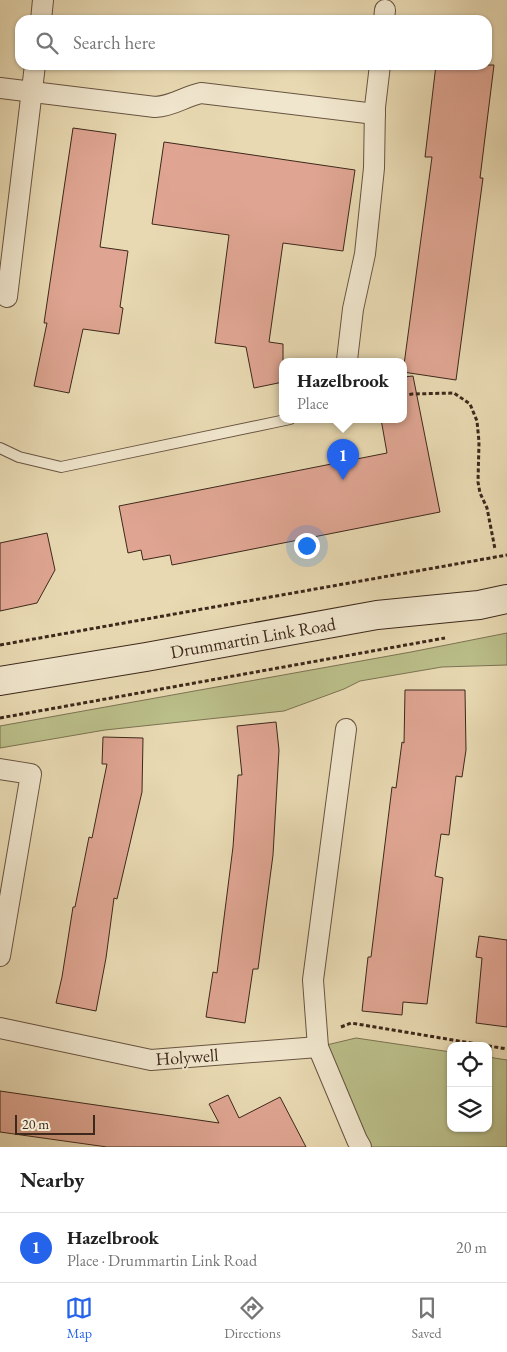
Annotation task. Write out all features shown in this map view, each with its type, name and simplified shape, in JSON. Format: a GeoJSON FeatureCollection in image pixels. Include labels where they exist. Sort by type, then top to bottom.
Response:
{"type":"FeatureCollection","features":[{"type":"Feature","properties":{"kind":"main road","name":"Drummartin Link Road"},"geometry":{"type":"LineString","coordinates":[[0,681],[146,657],[377,615],[479,605],[507,599]]}},
{"type":"Feature","properties":{"kind":"street"},"geometry":{"type":"LineString","coordinates":[[41,15],[43,0]]}},
{"type":"Feature","properties":{"kind":"street"},"geometry":{"type":"LineString","coordinates":[[7,297],[34,70]]}},
{"type":"Feature","properties":{"kind":"street"},"geometry":{"type":"LineString","coordinates":[[347,358],[353,309],[365,254],[374,168],[375,114],[379,70]]}},
{"type":"Feature","properties":{"kind":"street"},"geometry":{"type":"LineString","coordinates":[[0,88],[155,107],[168,106],[191,95],[201,93],[375,114]]}},
{"type":"Feature","properties":{"kind":"street"},"geometry":{"type":"LineString","coordinates":[[346,730],[313,980],[318,1047],[361,1147]]}},
{"type":"Feature","properties":{"kind":"street"},"geometry":{"type":"LineString","coordinates":[[0,769],[31,774],[0,956]]}},
{"type":"Feature","properties":{"kind":"street","name":"Holywell"},"geometry":{"type":"LineString","coordinates":[[0,1028],[151,1060],[318,1047]]}},
{"type":"Feature","properties":{"kind":"lane"},"geometry":{"type":"LineString","coordinates":[[0,448],[19,457],[61,467],[279,421]]}},
{"type":"Feature","properties":{"kind":"path"},"geometry":{"type":"LineString","coordinates":[[407,395],[454,393],[470,404],[477,421],[479,488],[487,508],[495,549]]}},
{"type":"Feature","properties":{"kind":"path"},"geometry":{"type":"LineString","coordinates":[[0,645],[507,555]]}},
{"type":"Feature","properties":{"kind":"path"},"geometry":{"type":"LineString","coordinates":[[0,718],[452,637]]}},
{"type":"Feature","properties":{"kind":"path"},"geometry":{"type":"LineString","coordinates":[[318,1047],[337,1028],[351,1023],[507,1049]]}},
{"type":"Feature","properties":{"kind":"green space"},"geometry":{"type":"Polygon","coordinates":[[[507,633],[507,665],[442,667],[360,681],[344,689],[284,711],[105,730],[0,748],[0,726],[507,633]]]}},
{"type":"Feature","properties":{"kind":"green space"},"geometry":{"type":"Polygon","coordinates":[[[356,1038],[447,1051],[447,1132],[492,1132],[492,1058],[507,1060],[507,1147],[361,1147],[318,1047],[356,1038]]]}},
{"type":"Feature","properties":{"kind":"building"},"geometry":{"type":"Polygon","coordinates":[[[492,65],[494,65],[480,178],[483,178],[456,380],[407,373],[407,358],[405,358],[432,157],[425,157],[435,70],[492,70],[492,65]]]}},
{"type":"Feature","properties":{"kind":"building"},"geometry":{"type":"Polygon","coordinates":[[[73,128],[116,134],[100,247],[128,251],[120,307],[123,308],[119,334],[83,329],[69,393],[34,386],[47,323],[44,323],[73,128]]]}},
{"type":"Feature","properties":{"kind":"building"},"geometry":{"type":"Polygon","coordinates":[[[164,142],[355,170],[343,251],[283,243],[269,342],[283,344],[283,358],[279,358],[279,383],[254,388],[246,347],[215,343],[229,235],[152,224],[164,142]]]}},
{"type":"Feature","properties":{"kind":"building"},"geometry":{"type":"Polygon","coordinates":[[[413,376],[440,512],[172,565],[170,555],[143,560],[141,550],[128,553],[119,506],[387,453],[382,423],[407,423],[407,377],[413,376]]]}},
{"type":"Feature","properties":{"kind":"building"},"geometry":{"type":"Polygon","coordinates":[[[47,533],[55,570],[37,603],[0,611],[0,543],[47,533]]]}},
{"type":"Feature","properties":{"kind":"building"},"geometry":{"type":"Polygon","coordinates":[[[405,690],[465,690],[466,750],[462,777],[456,776],[449,835],[441,834],[435,876],[443,878],[427,1004],[403,1002],[402,1015],[362,1011],[368,957],[371,957],[392,787],[396,788],[402,742],[404,743],[405,690]]]}},
{"type":"Feature","properties":{"kind":"building"},"geometry":{"type":"Polygon","coordinates":[[[276,722],[279,750],[273,855],[258,969],[253,969],[245,1023],[206,1017],[213,972],[217,973],[233,847],[238,775],[242,775],[237,726],[276,722]]]}},
{"type":"Feature","properties":{"kind":"building"},"geometry":{"type":"Polygon","coordinates":[[[103,737],[143,738],[142,792],[117,899],[114,898],[106,958],[96,1011],[56,1003],[73,907],[75,907],[89,837],[92,838],[107,764],[102,764],[103,737]]]}},
{"type":"Feature","properties":{"kind":"building"},"geometry":{"type":"Polygon","coordinates":[[[479,936],[507,940],[507,1027],[476,1023],[482,958],[476,957],[479,936]]]}},
{"type":"Feature","properties":{"kind":"building"},"geometry":{"type":"Polygon","coordinates":[[[0,1091],[219,1123],[209,1104],[228,1095],[239,1118],[280,1097],[306,1147],[107,1147],[0,1132],[0,1091]]]}},
{"type":"Feature","properties":{"kind":"place","name":"Hazelbrook"},"geometry":{"type":"Point","coordinates":[343,480]}}]}
